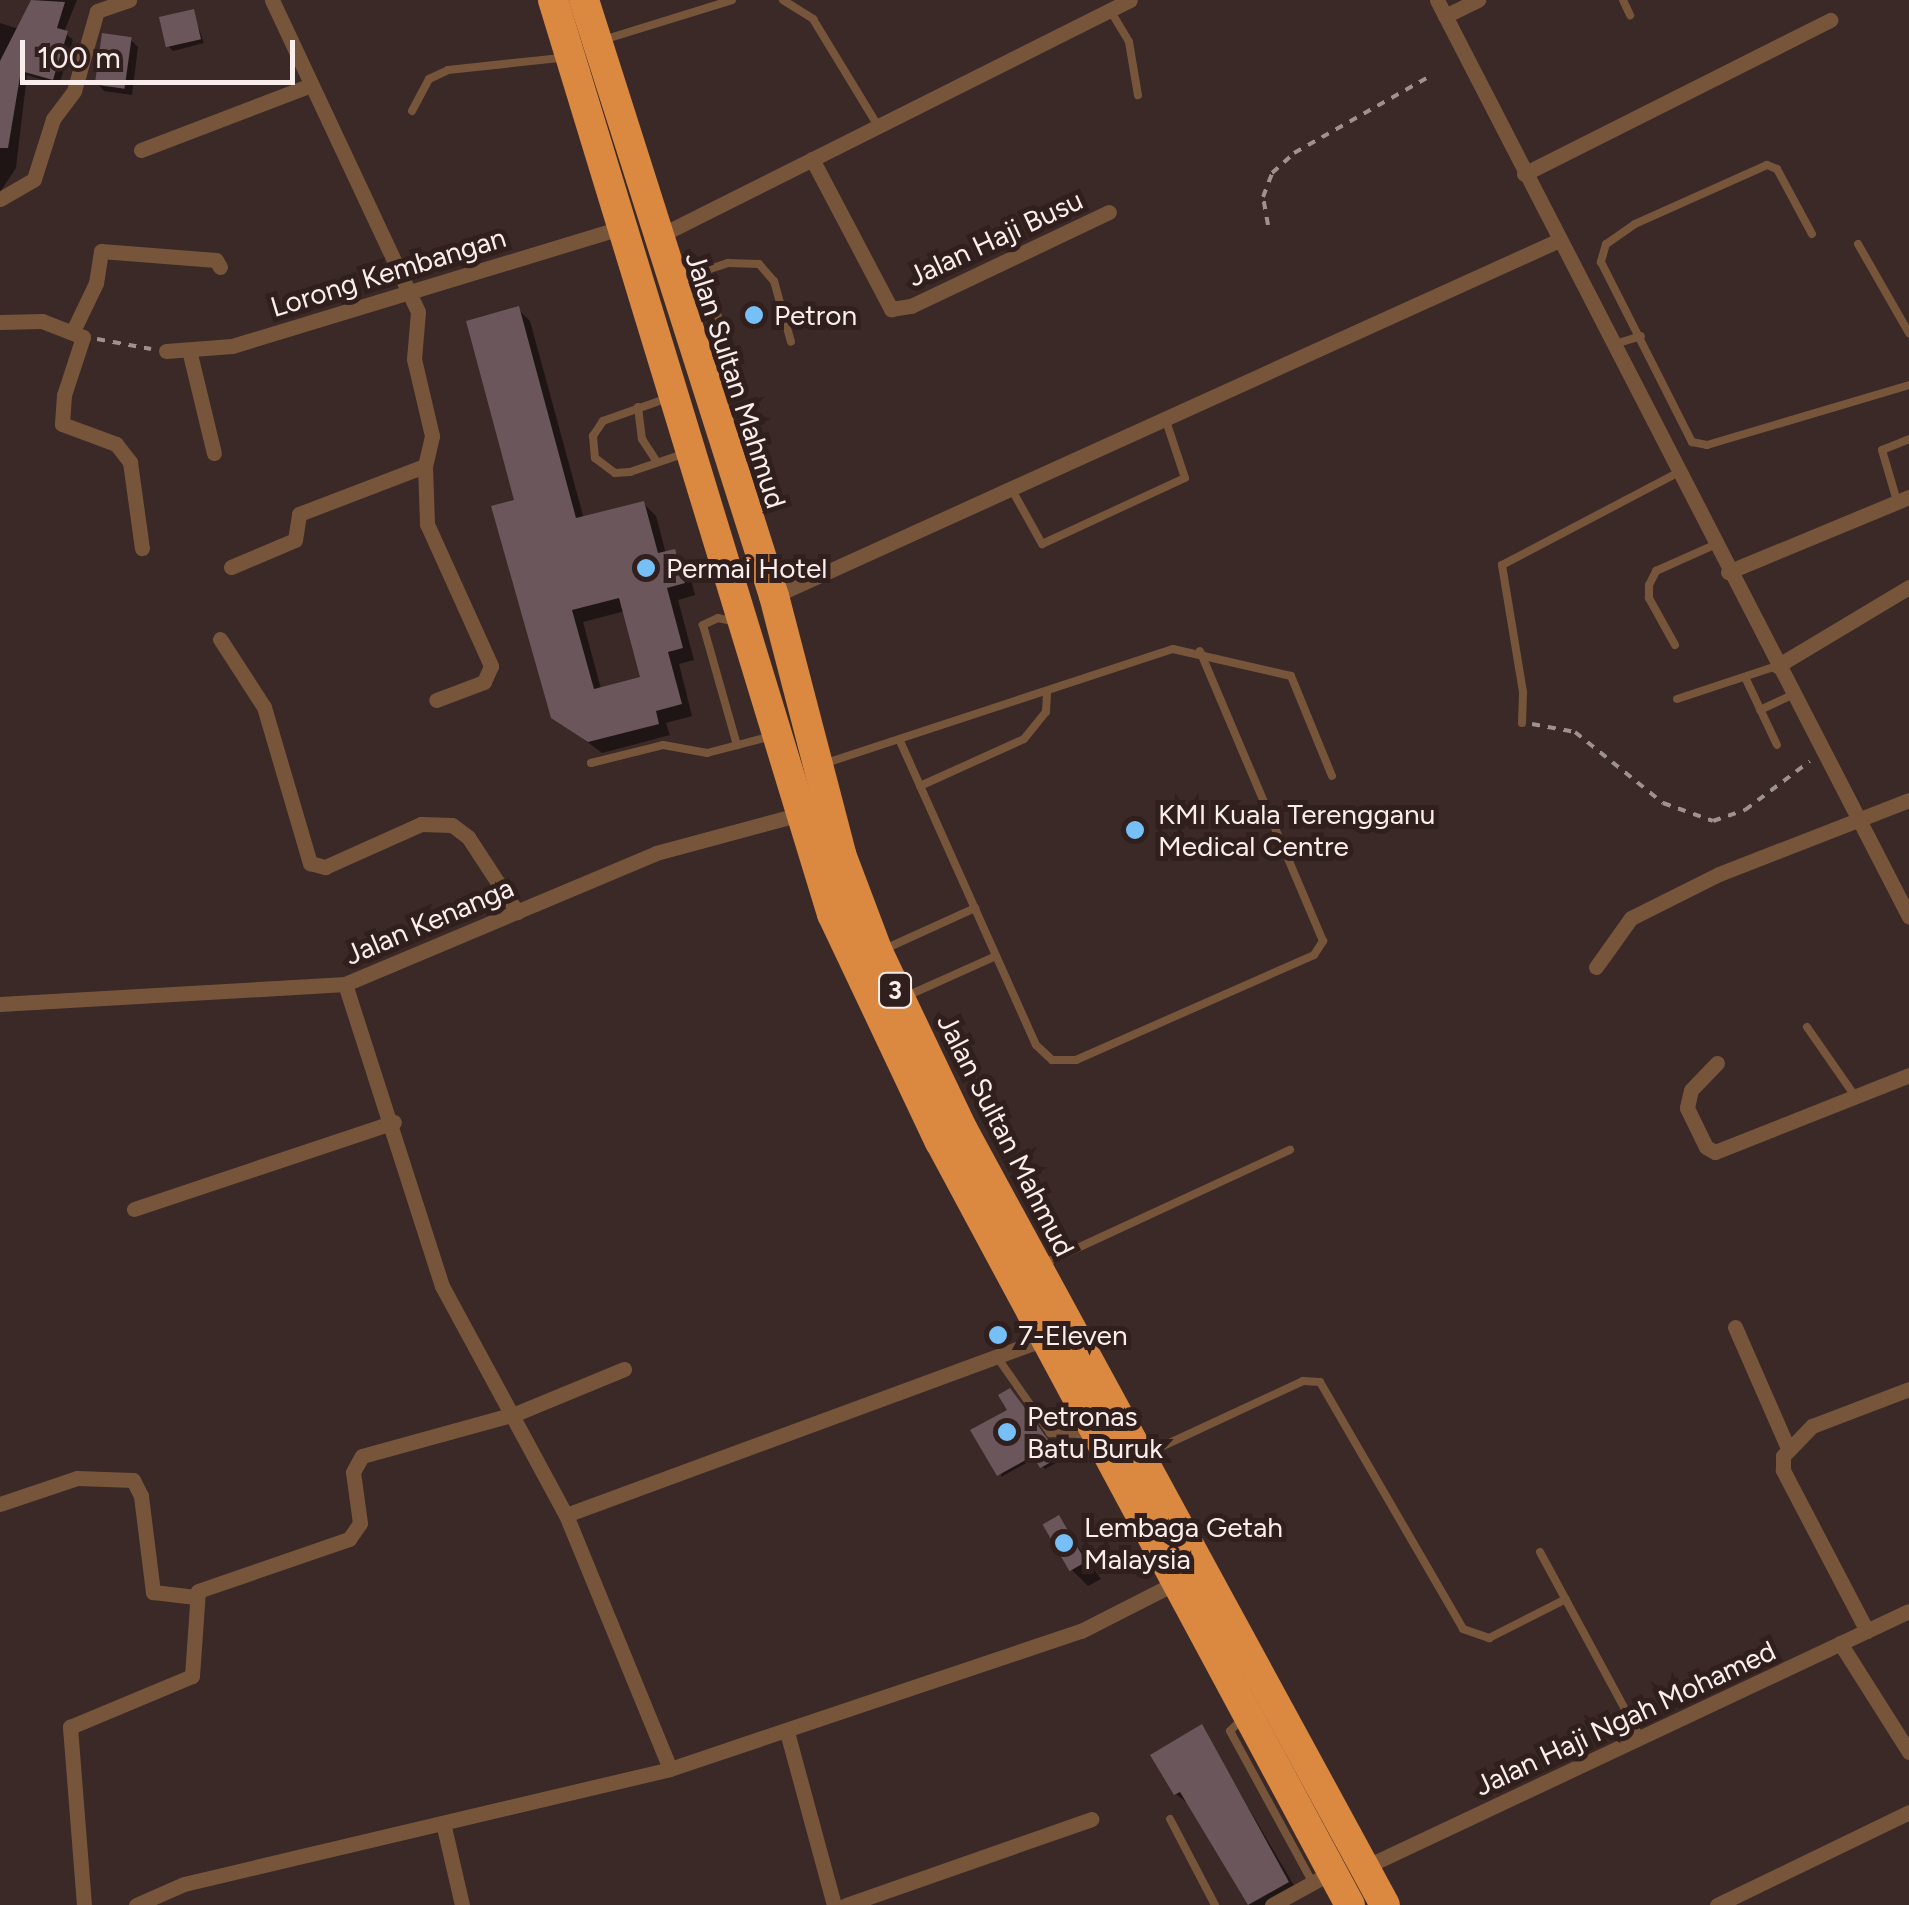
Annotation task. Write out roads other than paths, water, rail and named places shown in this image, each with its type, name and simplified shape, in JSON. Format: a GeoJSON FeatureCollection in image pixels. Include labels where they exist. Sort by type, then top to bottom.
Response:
{"type":"FeatureCollection","features":[{"type":"Feature","properties":{"kind":"highway","name":"Jalan Sultan Mahmud"},"geometry":{"type":"LineString","coordinates":[[553,0],[584,50],[655,238],[774,596],[816,765],[878,952],[1037,1267],[1386,1905]]}},
{"type":"Feature","properties":{"kind":"highway","name":"Jalan Sultan Mahmud"},"geometry":{"type":"LineString","coordinates":[[584,0],[584,50],[622,228],[832,914],[875,1012],[1044,1339],[1248,1716],[1260,1761],[1322,1877],[1350,1905]]}},
{"type":"Feature","properties":{"kind":"street"},"geometry":{"type":"LineString","coordinates":[[0,199],[34,179],[53,119],[74,92],[97,11],[129,0]]}},
{"type":"Feature","properties":{"kind":"street"},"geometry":{"type":"LineString","coordinates":[[272,0],[418,312],[414,359],[432,436],[425,466],[427,524],[492,666],[484,682],[436,700]]}},
{"type":"Feature","properties":{"kind":"street"},"geometry":{"type":"LineString","coordinates":[[655,238],[1130,0]]}},
{"type":"Feature","properties":{"kind":"street"},"geometry":{"type":"LineString","coordinates":[[1437,0],[1556,241],[1909,917]]}},
{"type":"Feature","properties":{"kind":"street"},"geometry":{"type":"LineString","coordinates":[[1445,16],[1478,0]]}},
{"type":"Feature","properties":{"kind":"street"},"geometry":{"type":"LineString","coordinates":[[1524,174],[1830,20]]}},
{"type":"Feature","properties":{"kind":"street"},"geometry":{"type":"LineString","coordinates":[[141,150],[311,85]]}},
{"type":"Feature","properties":{"kind":"street","name":"Jalan Haji Busu"},"geometry":{"type":"LineString","coordinates":[[812,159],[891,309],[912,306],[1109,212]]}},
{"type":"Feature","properties":{"kind":"street","name":"Lorong Kembangan"},"geometry":{"type":"LineString","coordinates":[[166,351],[232,346],[622,228]]}},
{"type":"Feature","properties":{"kind":"street"},"geometry":{"type":"LineString","coordinates":[[774,596],[1556,241]]}},
{"type":"Feature","properties":{"kind":"street"},"geometry":{"type":"LineString","coordinates":[[142,548],[130,462],[116,444],[62,424],[64,395],[78,334],[96,283],[101,250],[216,260],[220,267]]}},
{"type":"Feature","properties":{"kind":"street"},"geometry":{"type":"LineString","coordinates":[[0,322],[42,320],[78,334]]}},
{"type":"Feature","properties":{"kind":"street"},"geometry":{"type":"LineString","coordinates":[[190,350],[214,453]]}},
{"type":"Feature","properties":{"kind":"street"},"geometry":{"type":"LineString","coordinates":[[231,568],[295,540],[299,514],[425,466]]}},
{"type":"Feature","properties":{"kind":"street"},"geometry":{"type":"LineString","coordinates":[[1728,572],[1904,501]]}},
{"type":"Feature","properties":{"kind":"street"},"geometry":{"type":"LineString","coordinates":[[1777,666],[1909,588]]}},
{"type":"Feature","properties":{"kind":"street"},"geometry":{"type":"LineString","coordinates":[[220,639],[264,708],[310,862],[325,868],[421,824],[452,826],[468,837],[517,912]]}},
{"type":"Feature","properties":{"kind":"street"},"geometry":{"type":"LineString","coordinates":[[1596,967],[1631,918],[1718,874],[1859,824],[1909,800]]}},
{"type":"Feature","properties":{"kind":"street","name":"Jalan Kenanga"},"geometry":{"type":"LineString","coordinates":[[0,1004],[345,984],[656,853],[801,814]]}},
{"type":"Feature","properties":{"kind":"street"},"geometry":{"type":"LineString","coordinates":[[345,984],[394,1122],[442,1286],[515,1414],[566,1515],[670,1768]]}},
{"type":"Feature","properties":{"kind":"street"},"geometry":{"type":"LineString","coordinates":[[1718,1063],[1691,1090],[1688,1108],[1706,1147],[1715,1152],[1909,1074]]}},
{"type":"Feature","properties":{"kind":"street"},"geometry":{"type":"LineString","coordinates":[[134,1208],[394,1122]]}},
{"type":"Feature","properties":{"kind":"street"},"geometry":{"type":"LineString","coordinates":[[1735,1327],[1787,1446],[1783,1470],[1868,1631]]}},
{"type":"Feature","properties":{"kind":"street"},"geometry":{"type":"LineString","coordinates":[[566,1515],[1044,1339]]}},
{"type":"Feature","properties":{"kind":"street"},"geometry":{"type":"LineString","coordinates":[[0,1504],[76,1478],[133,1480],[141,1496],[153,1592],[196,1597],[227,1578],[349,1539],[360,1523],[353,1472],[362,1456],[515,1414],[624,1369]]}},
{"type":"Feature","properties":{"kind":"street"},"geometry":{"type":"LineString","coordinates":[[1787,1446],[1812,1426],[1909,1389]]}},
{"type":"Feature","properties":{"kind":"street"},"geometry":{"type":"LineString","coordinates":[[136,1905],[184,1884],[444,1827],[670,1768],[787,1732],[1081,1631],[1178,1582]]}},
{"type":"Feature","properties":{"kind":"street"},"geometry":{"type":"LineString","coordinates":[[84,1905],[70,1727],[192,1676],[196,1597]]}},
{"type":"Feature","properties":{"kind":"street","name":"Jalan Haji Ngah Mohamed"},"geometry":{"type":"LineString","coordinates":[[1363,1868],[1909,1612]]}},
{"type":"Feature","properties":{"kind":"street"},"geometry":{"type":"LineString","coordinates":[[1840,1644],[1909,1752]]}},
{"type":"Feature","properties":{"kind":"street"},"geometry":{"type":"LineString","coordinates":[[787,1732],[834,1905]]}},
{"type":"Feature","properties":{"kind":"street"},"geometry":{"type":"LineString","coordinates":[[1717,1905],[1909,1812]]}},
{"type":"Feature","properties":{"kind":"street"},"geometry":{"type":"LineString","coordinates":[[846,1905],[1092,1819]]}},
{"type":"Feature","properties":{"kind":"street"},"geometry":{"type":"LineString","coordinates":[[444,1827],[462,1905]]}},
{"type":"Feature","properties":{"kind":"street"},"geometry":{"type":"LineString","coordinates":[[1272,1905],[1322,1877]]}},
{"type":"Feature","properties":{"kind":"lane"},"geometry":{"type":"LineString","coordinates":[[412,111],[429,79],[448,70],[584,50],[732,0]]}},
{"type":"Feature","properties":{"kind":"lane"},"geometry":{"type":"LineString","coordinates":[[784,0],[813,19],[878,126]]}},
{"type":"Feature","properties":{"kind":"lane"},"geometry":{"type":"LineString","coordinates":[[1623,0],[1630,16]]}},
{"type":"Feature","properties":{"kind":"lane"},"geometry":{"type":"LineString","coordinates":[[1110,10],[1129,42],[1138,96]]}},
{"type":"Feature","properties":{"kind":"lane"},"geometry":{"type":"LineString","coordinates":[[1812,234],[1776,169],[1767,166],[1635,224],[1601,254],[1698,446],[1909,385]]}},
{"type":"Feature","properties":{"kind":"lane"},"geometry":{"type":"LineString","coordinates":[[1858,244],[1909,333]]}},
{"type":"Feature","properties":{"kind":"lane"},"geometry":{"type":"LineString","coordinates":[[669,282],[742,260],[769,270],[791,342]]}},
{"type":"Feature","properties":{"kind":"lane"},"geometry":{"type":"LineString","coordinates":[[700,374],[724,360],[729,350],[703,271]]}},
{"type":"Feature","properties":{"kind":"lane"},"geometry":{"type":"LineString","coordinates":[[1610,345],[1642,336]]}},
{"type":"Feature","properties":{"kind":"lane"},"geometry":{"type":"LineString","coordinates":[[674,397],[638,407],[596,427],[596,458],[615,473],[690,452]]}},
{"type":"Feature","properties":{"kind":"lane"},"geometry":{"type":"LineString","coordinates":[[638,407],[642,439],[657,462]]}},
{"type":"Feature","properties":{"kind":"lane"},"geometry":{"type":"LineString","coordinates":[[1011,488],[1042,544],[1186,478],[1165,418]]}},
{"type":"Feature","properties":{"kind":"lane"},"geometry":{"type":"LineString","coordinates":[[1904,501],[1882,450],[1909,439]]}},
{"type":"Feature","properties":{"kind":"lane"},"geometry":{"type":"LineString","coordinates":[[1522,723],[1523,692],[1502,565],[1677,473]]}},
{"type":"Feature","properties":{"kind":"lane"},"geometry":{"type":"LineString","coordinates":[[1675,645],[1649,598],[1649,585],[1656,571],[1714,545]]}},
{"type":"Feature","properties":{"kind":"lane"},"geometry":{"type":"LineString","coordinates":[[737,745],[703,625],[718,618],[744,628]]}},
{"type":"Feature","properties":{"kind":"lane"},"geometry":{"type":"LineString","coordinates":[[816,765],[900,741],[1174,649],[1200,651],[1291,676],[1332,776]]}},
{"type":"Feature","properties":{"kind":"lane"},"geometry":{"type":"LineString","coordinates":[[900,741],[1036,1045],[1052,1060],[1076,1060],[1314,956],[1323,929],[1200,651]]}},
{"type":"Feature","properties":{"kind":"lane"},"geometry":{"type":"LineString","coordinates":[[1677,698],[1777,666]]}},
{"type":"Feature","properties":{"kind":"lane"},"geometry":{"type":"LineString","coordinates":[[1745,677],[1777,744]]}},
{"type":"Feature","properties":{"kind":"lane"},"geometry":{"type":"LineString","coordinates":[[920,786],[1024,739],[1046,712],[1047,691]]}},
{"type":"Feature","properties":{"kind":"lane"},"geometry":{"type":"LineString","coordinates":[[1760,710],[1792,695]]}},
{"type":"Feature","properties":{"kind":"lane"},"geometry":{"type":"LineString","coordinates":[[592,763],[663,744],[707,753],[777,735]]}},
{"type":"Feature","properties":{"kind":"lane"},"geometry":{"type":"LineString","coordinates":[[878,952],[975,908]]}},
{"type":"Feature","properties":{"kind":"lane"},"geometry":{"type":"LineString","coordinates":[[900,999],[996,956]]}},
{"type":"Feature","properties":{"kind":"lane"},"geometry":{"type":"LineString","coordinates":[[1807,1027],[1855,1096]]}},
{"type":"Feature","properties":{"kind":"lane"},"geometry":{"type":"LineString","coordinates":[[1037,1267],[1290,1150]]}},
{"type":"Feature","properties":{"kind":"lane"},"geometry":{"type":"LineString","coordinates":[[996,1357],[1050,1433],[1096,1433]]}},
{"type":"Feature","properties":{"kind":"lane"},"geometry":{"type":"LineString","coordinates":[[1140,1457],[1303,1381],[1320,1382],[1463,1629],[1488,1638],[1566,1599]]}},
{"type":"Feature","properties":{"kind":"lane"},"geometry":{"type":"LineString","coordinates":[[1102,1536],[1142,1517]]}},
{"type":"Feature","properties":{"kind":"lane"},"geometry":{"type":"LineString","coordinates":[[1540,1552],[1641,1739]]}},
{"type":"Feature","properties":{"kind":"lane"},"geometry":{"type":"LineString","coordinates":[[1170,1819],[1215,1905]]}},
{"type":"Feature","properties":{"kind":"place","name":"Petron"},"geometry":{"type":"Point","coordinates":[754,315]}},
{"type":"Feature","properties":{"kind":"place","name":"Permai Hotel"},"geometry":{"type":"Point","coordinates":[646,568]}},
{"type":"Feature","properties":{"kind":"place","name":"KMI Kuala Terengganu Medical Centre"},"geometry":{"type":"Point","coordinates":[1135,830]}},
{"type":"Feature","properties":{"kind":"place","name":"7-Eleven"},"geometry":{"type":"Point","coordinates":[998,1335]}},
{"type":"Feature","properties":{"kind":"place","name":"Petronas Batu Buruk"},"geometry":{"type":"Point","coordinates":[1007,1432]}},
{"type":"Feature","properties":{"kind":"place","name":"Lembaga Getah Malaysia"},"geometry":{"type":"Point","coordinates":[1064,1543]}}]}
